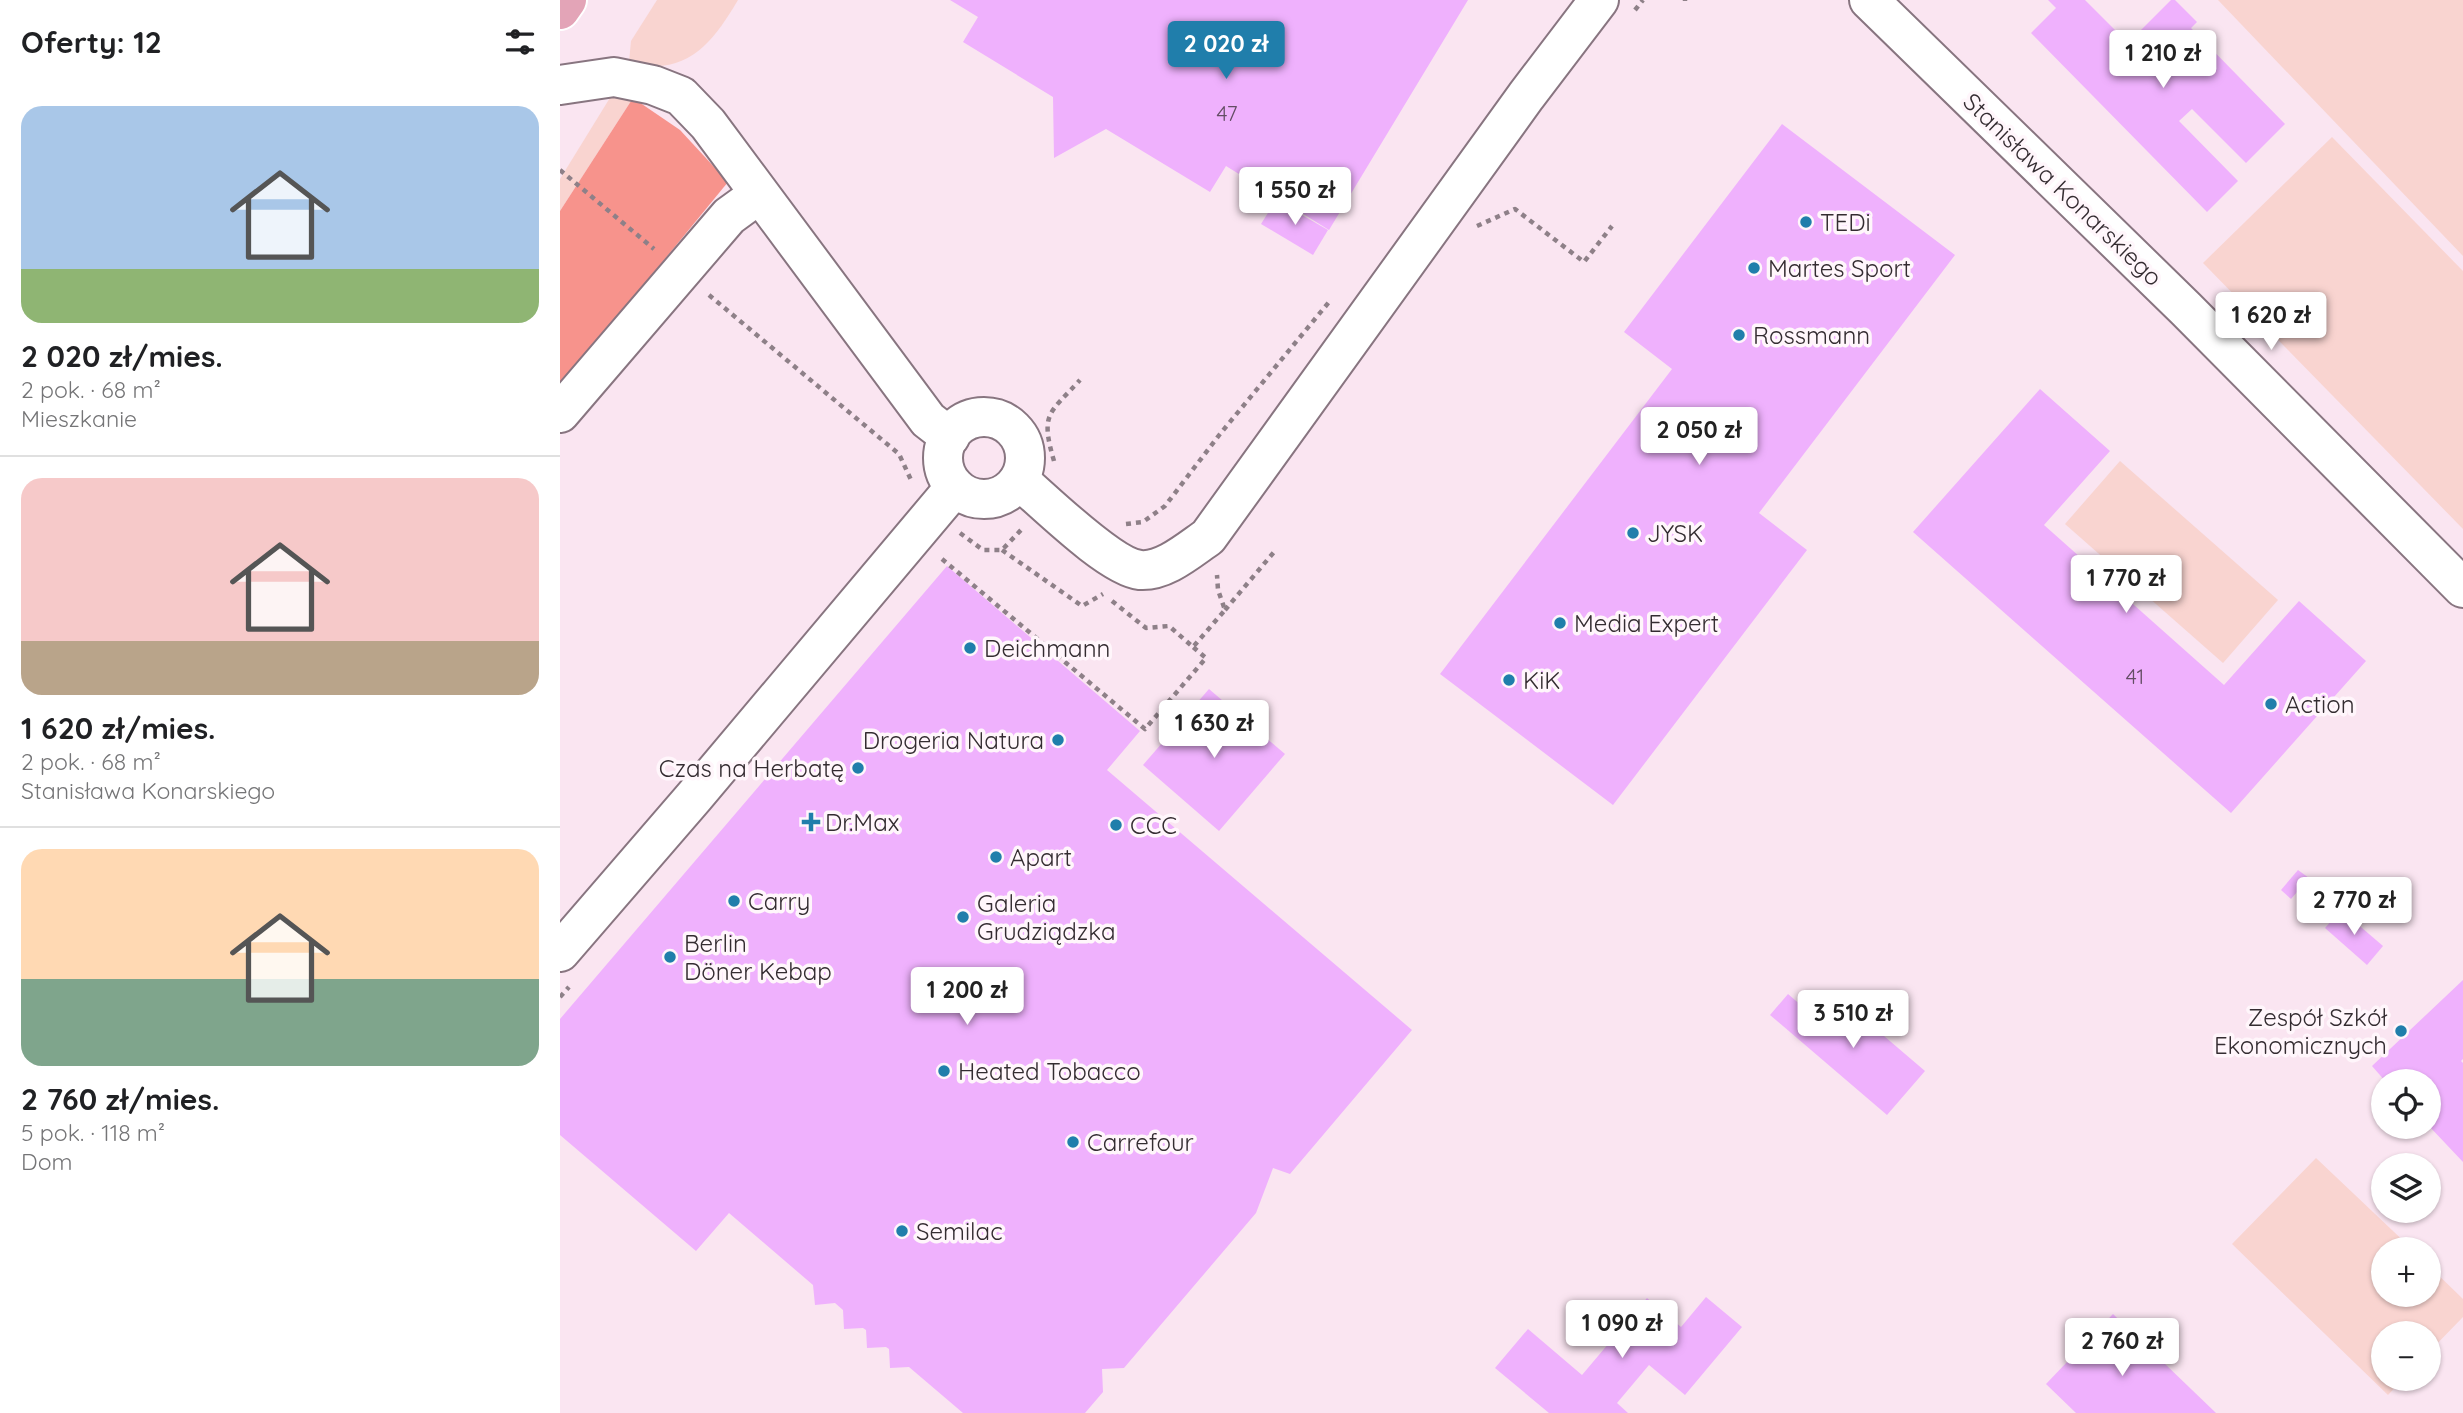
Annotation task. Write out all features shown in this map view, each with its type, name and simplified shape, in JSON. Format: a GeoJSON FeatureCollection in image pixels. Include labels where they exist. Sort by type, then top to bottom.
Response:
{"type":"FeatureCollection","features":[{"type":"Feature","properties":{"kind":"main road"},"geometry":{"type":"LineString","coordinates":[[560,10],[567,0]]}},
{"type":"Feature","properties":{"kind":"street","name":"Stanisława Konarskiego"},"geometry":{"type":"LineString","coordinates":[[1869,0],[2157,280],[2463,588]]}},
{"type":"Feature","properties":{"kind":"street"},"geometry":{"type":"LineString","coordinates":[[560,952],[945,499],[964,494],[989,499],[1001,496],[1011,489],[1032,506],[1108,555],[1142,570],[1172,562],[1208,537],[1527,96],[1616,6]]}},
{"type":"Feature","properties":{"kind":"street"},"geometry":{"type":"LineString","coordinates":[[560,85],[614,77],[653,85],[681,96],[708,124],[758,195],[928,420],[950,437]]}},
{"type":"Feature","properties":{"kind":"street"},"geometry":{"type":"LineString","coordinates":[[560,413],[729,216],[758,195]]}},
{"type":"Feature","properties":{"kind":"street"},"geometry":{"type":"LineString","coordinates":[[945,499],[947,475],[944,449],[958,427],[983,417],[997,419],[1009,425],[1017,434],[1025,456],[1024,469],[1032,506]]}},
{"type":"Feature","properties":{"kind":"path"},"geometry":{"type":"LineString","coordinates":[[1616,6],[1643,0]]}},
{"type":"Feature","properties":{"kind":"path"},"geometry":{"type":"LineString","coordinates":[[560,170],[899,454],[920,499],[945,499],[976,547],[983,550],[1002,550],[1082,606],[1104,594]]}},
{"type":"Feature","properties":{"kind":"path"},"geometry":{"type":"LineString","coordinates":[[1466,231],[1515,209],[1584,262],[1612,226]]}},
{"type":"Feature","properties":{"kind":"path"},"geometry":{"type":"LineString","coordinates":[[1116,523],[1125,525],[1143,522],[1165,506],[1220,434],[1338,292]]}},
{"type":"Feature","properties":{"kind":"path"},"geometry":{"type":"LineString","coordinates":[[1002,550],[1023,529],[1032,506],[1063,482],[1046,436],[1048,415],[1080,380]]}},
{"type":"Feature","properties":{"kind":"path"},"geometry":{"type":"LineString","coordinates":[[1193,647],[1274,552]]}},
{"type":"Feature","properties":{"kind":"path"},"geometry":{"type":"LineString","coordinates":[[939,556],[1144,729],[1206,658],[1169,626],[1146,628],[1095,587]]}},
{"type":"Feature","properties":{"kind":"path"},"geometry":{"type":"LineString","coordinates":[[1216,570],[1218,590],[1225,610]]}},
{"type":"Feature","properties":{"kind":"shaded area"},"geometry":{"type":"Polygon","coordinates":[[[657,0],[738,0],[718,30],[695,54],[666,65],[649,66],[629,62],[631,41],[657,0]]]}},
{"type":"Feature","properties":{"kind":"shaded area"},"geometry":{"type":"Polygon","coordinates":[[[2218,0],[2463,0],[2463,256],[2218,0]]]}},
{"type":"Feature","properties":{"kind":"shaded area"},"geometry":{"type":"Polygon","coordinates":[[[616,88],[633,98],[560,211],[560,179],[616,88]]]}},
{"type":"Feature","properties":{"kind":"shaded area"},"geometry":{"type":"Polygon","coordinates":[[[633,98],[680,130],[728,182],[560,387],[560,211],[633,98]]]}},
{"type":"Feature","properties":{"kind":"shaded area"},"geometry":{"type":"Polygon","coordinates":[[[2332,137],[2463,271],[2463,529],[2203,263],[2332,137]]]}},
{"type":"Feature","properties":{"kind":"shaded area"},"geometry":{"type":"Polygon","coordinates":[[[2120,461],[2278,600],[2223,663],[2065,524],[2120,461]]]}},
{"type":"Feature","properties":{"kind":"shaded area"},"geometry":{"type":"Polygon","coordinates":[[[2316,1158],[2371,1210],[2371,1223],[2385,1223],[2399,1237],[2371,1237],[2371,1307],[2441,1307],[2441,1278],[2463,1299],[2463,1317],[2441,1340],[2441,1321],[2371,1321],[2371,1379],[2232,1244],[2316,1158]]]}},
{"type":"Feature","properties":{"kind":"building"},"geometry":{"type":"Polygon","coordinates":[[[950,0],[1468,0],[1329,230],[1226,166],[1210,192],[1106,129],[1054,158],[1053,97],[963,42],[978,17],[950,0]]]}},
{"type":"Feature","properties":{"kind":"building"},"geometry":{"type":"Polygon","coordinates":[[[2048,0],[2085,0],[2128,43],[2171,0],[2175,0],[2197,22],[2191,28],[2285,124],[2246,163],[2192,109],[2179,121],[2238,181],[2207,212],[2031,33],[2056,8],[2048,0]]]}},
{"type":"Feature","properties":{"kind":"building"},"geometry":{"type":"Polygon","coordinates":[[[1782,124],[1955,255],[1759,513],[1807,550],[1613,805],[1440,674],[1672,369],[1624,332],[1782,124]]]}},
{"type":"Feature","properties":{"kind":"building"},"geometry":{"type":"Polygon","coordinates":[[[1276,200],[1328,230],[1313,255],[1261,224],[1276,200]]]}},
{"type":"Feature","properties":{"kind":"building"},"geometry":{"type":"Polygon","coordinates":[[[2040,389],[2110,451],[2044,525],[2224,685],[2299,601],[2366,661],[2231,813],[1913,532],[2040,389]]]}},
{"type":"Feature","properties":{"kind":"building","name":"Galeria Grudziądzka"},"geometry":{"type":"Polygon","coordinates":[[[947,566],[1140,731],[1107,770],[1412,1030],[1290,1174],[1273,1168],[1256,1213],[1124,1368],[1102,1369],[1103,1392],[1085,1413],[963,1413],[909,1367],[890,1368],[889,1349],[867,1348],[866,1330],[844,1329],[843,1310],[835,1303],[815,1305],[813,1285],[729,1213],[696,1251],[560,1135],[560,1019],[947,566]]]}},
{"type":"Feature","properties":{"kind":"building"},"geometry":{"type":"Polygon","coordinates":[[[1209,689],[1285,754],[1219,831],[1143,765],[1209,689]]]}},
{"type":"Feature","properties":{"kind":"building"},"geometry":{"type":"Polygon","coordinates":[[[2298,870],[2309,878],[2291,899],[2281,890],[2298,870]]]}},
{"type":"Feature","properties":{"kind":"building"},"geometry":{"type":"Polygon","coordinates":[[[2341,910],[2383,946],[2367,965],[2325,928],[2341,910]]]}},
{"type":"Feature","properties":{"kind":"building"},"geometry":{"type":"Polygon","coordinates":[[[2463,980],[2463,1162],[2441,1139],[2441,1069],[2375,1069],[2372,1066],[2463,980]]]}},
{"type":"Feature","properties":{"kind":"building"},"geometry":{"type":"Polygon","coordinates":[[[1788,994],[1816,1018],[1836,995],[1925,1071],[1887,1115],[1770,1015],[1788,994]]]}},
{"type":"Feature","properties":{"kind":"building"},"geometry":{"type":"Polygon","coordinates":[[[1706,1297],[1742,1327],[1685,1395],[1649,1365],[1617,1403],[1628,1413],[1549,1413],[1495,1368],[1528,1329],[1582,1375],[1647,1298],[1681,1327],[1706,1297]]]}},
{"type":"Feature","properties":{"kind":"building"},"geometry":{"type":"Polygon","coordinates":[[[2113,1314],[2216,1413],[2076,1413],[2046,1384],[2113,1314]]]}},
{"type":"Feature","properties":{"kind":"place","name":"TEDi"},"geometry":{"type":"Point","coordinates":[1806,222]}},
{"type":"Feature","properties":{"kind":"place","name":"Martes Sport"},"geometry":{"type":"Point","coordinates":[1754,268]}},
{"type":"Feature","properties":{"kind":"place","name":"Rossmann"},"geometry":{"type":"Point","coordinates":[1739,335]}},
{"type":"Feature","properties":{"kind":"place","name":"JYSK"},"geometry":{"type":"Point","coordinates":[1633,533]}},
{"type":"Feature","properties":{"kind":"place","name":"Media Expert"},"geometry":{"type":"Point","coordinates":[1560,623]}},
{"type":"Feature","properties":{"kind":"place","name":"Deichmann"},"geometry":{"type":"Point","coordinates":[970,648]}},
{"type":"Feature","properties":{"kind":"place","name":"KiK"},"geometry":{"type":"Point","coordinates":[1509,680]}},
{"type":"Feature","properties":{"kind":"place","name":"Action"},"geometry":{"type":"Point","coordinates":[2271,704]}},
{"type":"Feature","properties":{"kind":"place","name":"Drogeria Natura"},"geometry":{"type":"Point","coordinates":[1058,740]}},
{"type":"Feature","properties":{"kind":"place","name":"Czas na Herbatę"},"geometry":{"type":"Point","coordinates":[858,768]}},
{"type":"Feature","properties":{"kind":"place","name":"Dr.Max"},"geometry":{"type":"Point","coordinates":[811,822]}},
{"type":"Feature","properties":{"kind":"place","name":"CCC"},"geometry":{"type":"Point","coordinates":[1116,825]}},
{"type":"Feature","properties":{"kind":"place","name":"Apart"},"geometry":{"type":"Point","coordinates":[996,857]}},
{"type":"Feature","properties":{"kind":"place","name":"Carry"},"geometry":{"type":"Point","coordinates":[734,901]}},
{"type":"Feature","properties":{"kind":"place","name":"Galeria Grudziądzka"},"geometry":{"type":"Point","coordinates":[963,917]}},
{"type":"Feature","properties":{"kind":"place","name":"Berlin Döner Kebap"},"geometry":{"type":"Point","coordinates":[670,957]}},
{"type":"Feature","properties":{"kind":"place","name":"Zespół Szkół Ekonomicznych"},"geometry":{"type":"Point","coordinates":[2401,1031]}},
{"type":"Feature","properties":{"kind":"place","name":"Heated Tobacco"},"geometry":{"type":"Point","coordinates":[944,1071]}},
{"type":"Feature","properties":{"kind":"place","name":"Carrefour"},"geometry":{"type":"Point","coordinates":[1073,1142]}},
{"type":"Feature","properties":{"kind":"place","name":"Semilac"},"geometry":{"type":"Point","coordinates":[902,1231]}}]}
